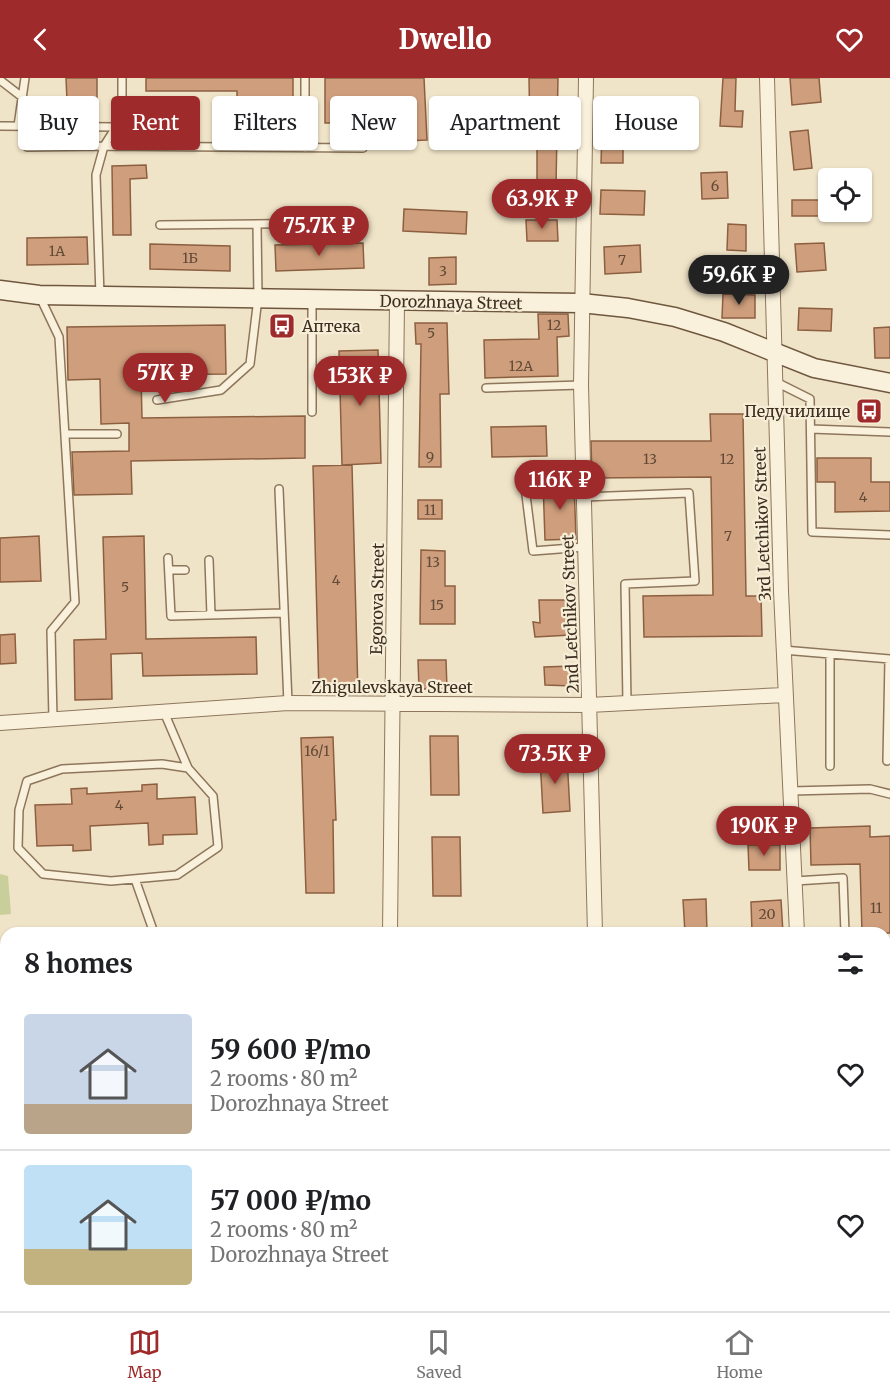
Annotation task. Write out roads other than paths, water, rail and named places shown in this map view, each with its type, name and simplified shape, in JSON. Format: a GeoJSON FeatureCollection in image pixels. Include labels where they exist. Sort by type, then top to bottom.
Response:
{"type":"FeatureCollection","features":[{"type":"Feature","properties":{"kind":"main road","name":"Dorozhnaya Street"},"geometry":{"type":"LineString","coordinates":[[0,290],[39,295],[581,303],[663,314],[724,332],[814,368],[890,383]]}},
{"type":"Feature","properties":{"kind":"street","name":"2nd Letchikov Street"},"geometry":{"type":"LineString","coordinates":[[586,78],[581,385],[595,927]]}},
{"type":"Feature","properties":{"kind":"street","name":"3rd Letchikov Street"},"geometry":{"type":"LineString","coordinates":[[767,78],[784,695],[797,927]]}},
{"type":"Feature","properties":{"kind":"street","name":"Egorova Street"},"geometry":{"type":"LineString","coordinates":[[390,927],[397,301]]}},
{"type":"Feature","properties":{"kind":"street","name":"Zhigulevskaya Street"},"geometry":{"type":"LineString","coordinates":[[0,723],[288,704],[590,705],[784,695]]}},
{"type":"Feature","properties":{"kind":"lane"},"geometry":{"type":"LineString","coordinates":[[22,96],[25,78]]}},
{"type":"Feature","properties":{"kind":"lane"},"geometry":{"type":"LineString","coordinates":[[122,78],[122,96]]}},
{"type":"Feature","properties":{"kind":"lane"},"geometry":{"type":"LineString","coordinates":[[305,78],[305,96]]}},
{"type":"Feature","properties":{"kind":"lane"},"geometry":{"type":"LineString","coordinates":[[0,80],[21,96]]}},
{"type":"Feature","properties":{"kind":"lane"},"geometry":{"type":"LineString","coordinates":[[0,126],[18,126]]}},
{"type":"Feature","properties":{"kind":"lane"},"geometry":{"type":"LineString","coordinates":[[100,296],[96,175],[104,146],[111,135]]}},
{"type":"Feature","properties":{"kind":"lane"},"geometry":{"type":"LineString","coordinates":[[99,146],[212,147]]}},
{"type":"Feature","properties":{"kind":"lane"},"geometry":{"type":"LineString","coordinates":[[160,225],[339,223]]}},
{"type":"Feature","properties":{"kind":"lane"},"geometry":{"type":"LineString","coordinates":[[157,400],[221,390],[250,364],[258,298],[257,225]]}},
{"type":"Feature","properties":{"kind":"lane"},"geometry":{"type":"LineString","coordinates":[[39,295],[59,337],[75,602],[51,631],[53,719]]}},
{"type":"Feature","properties":{"kind":"lane"},"geometry":{"type":"LineString","coordinates":[[312,299],[312,412]]}},
{"type":"Feature","properties":{"kind":"lane"},"geometry":{"type":"LineString","coordinates":[[774,381],[810,399],[812,532],[890,535]]}},
{"type":"Feature","properties":{"kind":"lane"},"geometry":{"type":"LineString","coordinates":[[486,388],[581,385]]}},
{"type":"Feature","properties":{"kind":"lane"},"geometry":{"type":"LineString","coordinates":[[811,429],[890,432]]}},
{"type":"Feature","properties":{"kind":"lane"},"geometry":{"type":"LineString","coordinates":[[65,434],[117,434]]}},
{"type":"Feature","properties":{"kind":"lane"},"geometry":{"type":"LineString","coordinates":[[525,487],[533,550],[585,547]]}},
{"type":"Feature","properties":{"kind":"lane"},"geometry":{"type":"LineString","coordinates":[[279,489],[288,704]]}},
{"type":"Feature","properties":{"kind":"lane"},"geometry":{"type":"LineString","coordinates":[[584,497],[689,493],[694,581],[625,584],[627,703]]}},
{"type":"Feature","properties":{"kind":"lane"},"geometry":{"type":"LineString","coordinates":[[168,558],[171,616],[284,613]]}},
{"type":"Feature","properties":{"kind":"lane"},"geometry":{"type":"LineString","coordinates":[[209,560],[210,615]]}},
{"type":"Feature","properties":{"kind":"lane"},"geometry":{"type":"LineString","coordinates":[[169,570],[185,570]]}},
{"type":"Feature","properties":{"kind":"lane"},"geometry":{"type":"LineString","coordinates":[[783,650],[890,659],[887,761]]}},
{"type":"Feature","properties":{"kind":"lane"},"geometry":{"type":"LineString","coordinates":[[830,654],[830,766]]}},
{"type":"Feature","properties":{"kind":"lane"},"geometry":{"type":"LineString","coordinates":[[164,712],[189,768],[213,796],[218,847],[177,875],[111,880],[43,874],[18,848],[19,810],[27,781],[62,769],[162,764],[189,768]]}},
{"type":"Feature","properties":{"kind":"lane"},"geometry":{"type":"LineString","coordinates":[[791,791],[870,789],[890,794]]}},
{"type":"Feature","properties":{"kind":"lane"},"geometry":{"type":"LineString","coordinates":[[795,881],[843,878],[845,927]]}},
{"type":"Feature","properties":{"kind":"lane"},"geometry":{"type":"LineString","coordinates":[[135,879],[152,927]]}},
{"type":"Feature","properties":{"kind":"place","name":"Аптека"},"geometry":{"type":"Point","coordinates":[282,326]}},
{"type":"Feature","properties":{"kind":"place","name":"Педучилище"},"geometry":{"type":"Point","coordinates":[869,411]}}]}
